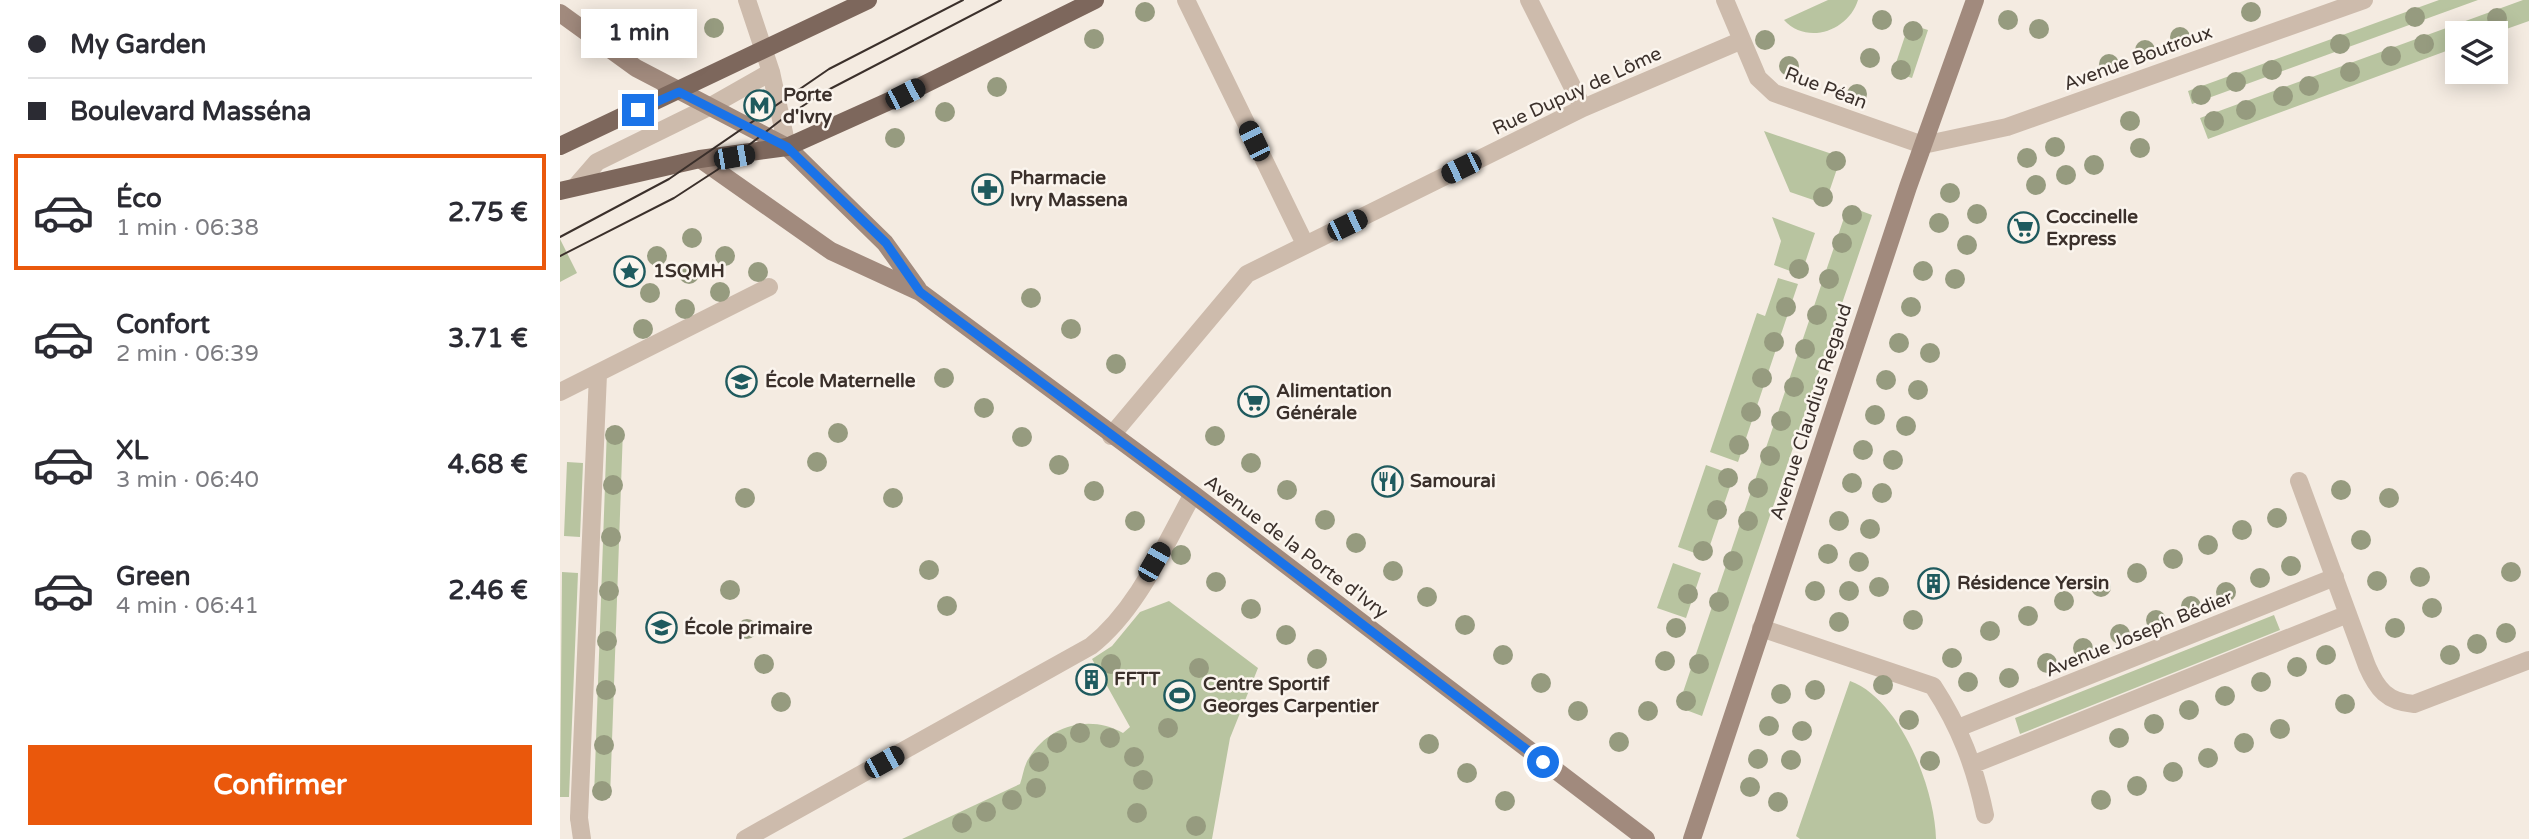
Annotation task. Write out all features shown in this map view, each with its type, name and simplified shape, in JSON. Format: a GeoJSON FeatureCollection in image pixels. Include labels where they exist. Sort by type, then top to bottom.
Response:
{"type":"FeatureCollection","features":[{"type":"Feature","properties":{"kind":"main road"},"geometry":{"type":"LineString","coordinates":[[560,146],[679,92],[868,0]]}},
{"type":"Feature","properties":{"kind":"main road"},"geometry":{"type":"LineString","coordinates":[[568,188],[700,159],[787,147],[905,94],[1095,0]]}},
{"type":"Feature","properties":{"kind":"main road","name":"Avenue Claudius Regaud"},"geometry":{"type":"LineString","coordinates":[[1692,839],[1923,145],[1975,0]]}},
{"type":"Feature","properties":{"kind":"main road","name":"Avenue de la Porte d'Ivry"},"geometry":{"type":"LineString","coordinates":[[560,13],[609,51],[679,92],[787,147],[886,243],[920,292]]}},
{"type":"Feature","properties":{"kind":"main road","name":"Avenue de la Porte d'Ivry"},"geometry":{"type":"LineString","coordinates":[[700,159],[831,251],[920,292],[1193,495],[1646,839]]}},
{"type":"Feature","properties":{"kind":"street"},"geometry":{"type":"LineString","coordinates":[[747,0],[771,72],[787,147]]}},
{"type":"Feature","properties":{"kind":"street"},"geometry":{"type":"LineString","coordinates":[[1186,0],[1304,244]]}},
{"type":"Feature","properties":{"kind":"street"},"geometry":{"type":"LineString","coordinates":[[1529,0],[1583,108]]}},
{"type":"Feature","properties":{"kind":"street","name":"Rue Péan"},"geometry":{"type":"LineString","coordinates":[[1725,0],[1740,41],[1758,78],[1774,93],[1923,145]]}},
{"type":"Feature","properties":{"kind":"street","name":"Avenue Boutroux"},"geometry":{"type":"LineString","coordinates":[[1923,145],[2007,127],[2364,0]]}},
{"type":"Feature","properties":{"kind":"street","name":"Rue Dupuy de Lôme"},"geometry":{"type":"LineString","coordinates":[[1111,436],[1247,274],[1583,108],[1740,41]]}},
{"type":"Feature","properties":{"kind":"street"},"geometry":{"type":"LineString","coordinates":[[568,188],[597,162],[709,107],[771,72]]}},
{"type":"Feature","properties":{"kind":"street"},"geometry":{"type":"LineString","coordinates":[[560,392],[769,287]]}},
{"type":"Feature","properties":{"kind":"street"},"geometry":{"type":"LineString","coordinates":[[582,839],[579,818],[598,374]]}},
{"type":"Feature","properties":{"kind":"street"},"geometry":{"type":"LineString","coordinates":[[2298,481],[2375,686],[2385,696],[2400,703],[2414,704],[2529,660]]}},
{"type":"Feature","properties":{"kind":"street"},"geometry":{"type":"LineString","coordinates":[[745,839],[1091,646],[1110,632],[1128,607],[1193,495]]}},
{"type":"Feature","properties":{"kind":"street","name":"Avenue Joseph Bédier"},"geometry":{"type":"LineString","coordinates":[[1958,728],[2334,577]]}},
{"type":"Feature","properties":{"kind":"street"},"geometry":{"type":"LineString","coordinates":[[1974,764],[2348,614]]}},
{"type":"Feature","properties":{"kind":"street"},"geometry":{"type":"LineString","coordinates":[[1761,628],[1933,686],[1958,728],[1974,764],[1985,815]]}},
{"type":"Feature","properties":{"kind":"green space"},"geometry":{"type":"Polygon","coordinates":[[[1828,0],[1858,0],[1846,19],[1827,31],[1804,32],[1784,20],[1828,0]]]}},
{"type":"Feature","properties":{"kind":"green space"},"geometry":{"type":"Polygon","coordinates":[[[2439,0],[2478,0],[2192,104],[2188,91],[2439,0]]]}},
{"type":"Feature","properties":{"kind":"green space"},"geometry":{"type":"Polygon","coordinates":[[[2529,0],[2529,21],[2508,28],[2508,21],[2466,21],[2529,0]]]}},
{"type":"Feature","properties":{"kind":"green space"},"geometry":{"type":"Polygon","coordinates":[[[1909,24],[1928,30],[1912,78],[1893,72],[1909,24]]]}},
{"type":"Feature","properties":{"kind":"green space"},"geometry":{"type":"Polygon","coordinates":[[[2445,28],[2445,51],[2208,139],[2200,118],[2445,28]]]}},
{"type":"Feature","properties":{"kind":"green space"},"geometry":{"type":"Polygon","coordinates":[[[1764,131],[1841,157],[1825,204],[1790,192],[1764,131]]]}},
{"type":"Feature","properties":{"kind":"green space"},"geometry":{"type":"Polygon","coordinates":[[[1848,206],[1872,215],[1702,716],[1678,707],[1848,206]]]}},
{"type":"Feature","properties":{"kind":"green space"},"geometry":{"type":"Polygon","coordinates":[[[1772,217],[1815,233],[1801,275],[1774,265],[1781,241],[1772,217]]]}},
{"type":"Feature","properties":{"kind":"green space"},"geometry":{"type":"Polygon","coordinates":[[[560,239],[577,273],[560,282],[560,239]]]}},
{"type":"Feature","properties":{"kind":"green space"},"geometry":{"type":"Polygon","coordinates":[[[1778,278],[1798,284],[1738,462],[1710,452],[1757,313],[1765,316],[1778,278]]]}},
{"type":"Feature","properties":{"kind":"green space"},"geometry":{"type":"Polygon","coordinates":[[[607,428],[623,429],[610,798],[594,797],[607,428]]]}},
{"type":"Feature","properties":{"kind":"green space"},"geometry":{"type":"Polygon","coordinates":[[[567,462],[583,463],[580,537],[564,536],[567,462]]]}},
{"type":"Feature","properties":{"kind":"green space"},"geometry":{"type":"Polygon","coordinates":[[[1706,465],[1734,475],[1706,557],[1678,547],[1706,465]]]}},
{"type":"Feature","properties":{"kind":"green space"},"geometry":{"type":"Polygon","coordinates":[[[1673,563],[1701,573],[1686,618],[1657,608],[1673,563]]]}},
{"type":"Feature","properties":{"kind":"green space"},"geometry":{"type":"Polygon","coordinates":[[[562,572],[578,573],[569,797],[560,797],[562,572]]]}},
{"type":"Feature","properties":{"kind":"green space","name":"Centre Sportif Georges Carpentier"},"geometry":{"type":"Polygon","coordinates":[[[1169,601],[1258,668],[1230,738],[1212,839],[902,839],[1020,784],[1029,758],[1037,747],[1047,737],[1059,731],[1071,726],[1097,724],[1123,733],[1130,727],[1092,659],[1112,646],[1140,612],[1169,601]]]}},
{"type":"Feature","properties":{"kind":"green space"},"geometry":{"type":"Polygon","coordinates":[[[2274,615],[2280,630],[2020,734],[2015,718],[2274,615]]]}},
{"type":"Feature","properties":{"kind":"green space"},"geometry":{"type":"Polygon","coordinates":[[[1850,681],[1868,691],[1899,725],[1922,771],[1934,818],[1936,839],[1800,839],[1796,836],[1850,681]]]}},
{"type":"Feature","properties":{"kind":"tram line"},"geometry":{"type":"LineString","coordinates":[[560,237],[669,179],[829,69],[963,0]]}},
{"type":"Feature","properties":{"kind":"tram line"},"geometry":{"type":"LineString","coordinates":[[560,256],[674,198],[717,170],[781,120],[826,91],[1001,0]]}},
{"type":"Feature","properties":{"kind":"place","name":"Porte d'Ivry"},"geometry":{"type":"Point","coordinates":[760,106]}},
{"type":"Feature","properties":{"kind":"place","name":"Pharmacie Ivry Massena"},"geometry":{"type":"Point","coordinates":[987,189]}},
{"type":"Feature","properties":{"kind":"place","name":"Coccinelle Express"},"geometry":{"type":"Point","coordinates":[2023,228]}},
{"type":"Feature","properties":{"kind":"place","name":"1SQMH"},"geometry":{"type":"Point","coordinates":[630,271]}},
{"type":"Feature","properties":{"kind":"place","name":"École Maternelle"},"geometry":{"type":"Point","coordinates":[742,381]}},
{"type":"Feature","properties":{"kind":"place","name":"Alimentation Générale"},"geometry":{"type":"Point","coordinates":[1253,402]}},
{"type":"Feature","properties":{"kind":"place","name":"Samourai"},"geometry":{"type":"Point","coordinates":[1387,481]}},
{"type":"Feature","properties":{"kind":"place","name":"Résidence Yersin"},"geometry":{"type":"Point","coordinates":[1934,583]}},
{"type":"Feature","properties":{"kind":"place","name":"École primaire"},"geometry":{"type":"Point","coordinates":[661,628]}},
{"type":"Feature","properties":{"kind":"place","name":"FFTT"},"geometry":{"type":"Point","coordinates":[1091,679]}},
{"type":"Feature","properties":{"kind":"place","name":"Centre Sportif Georges Carpentier"},"geometry":{"type":"Point","coordinates":[1180,695]}},
{"type":"Feature","properties":{"kind":"route"},"geometry":{"type":"LineString","coordinates":[[638,110],[679,92],[787,147],[886,243],[920,292],[1206,505],[1543,762]]}}]}
